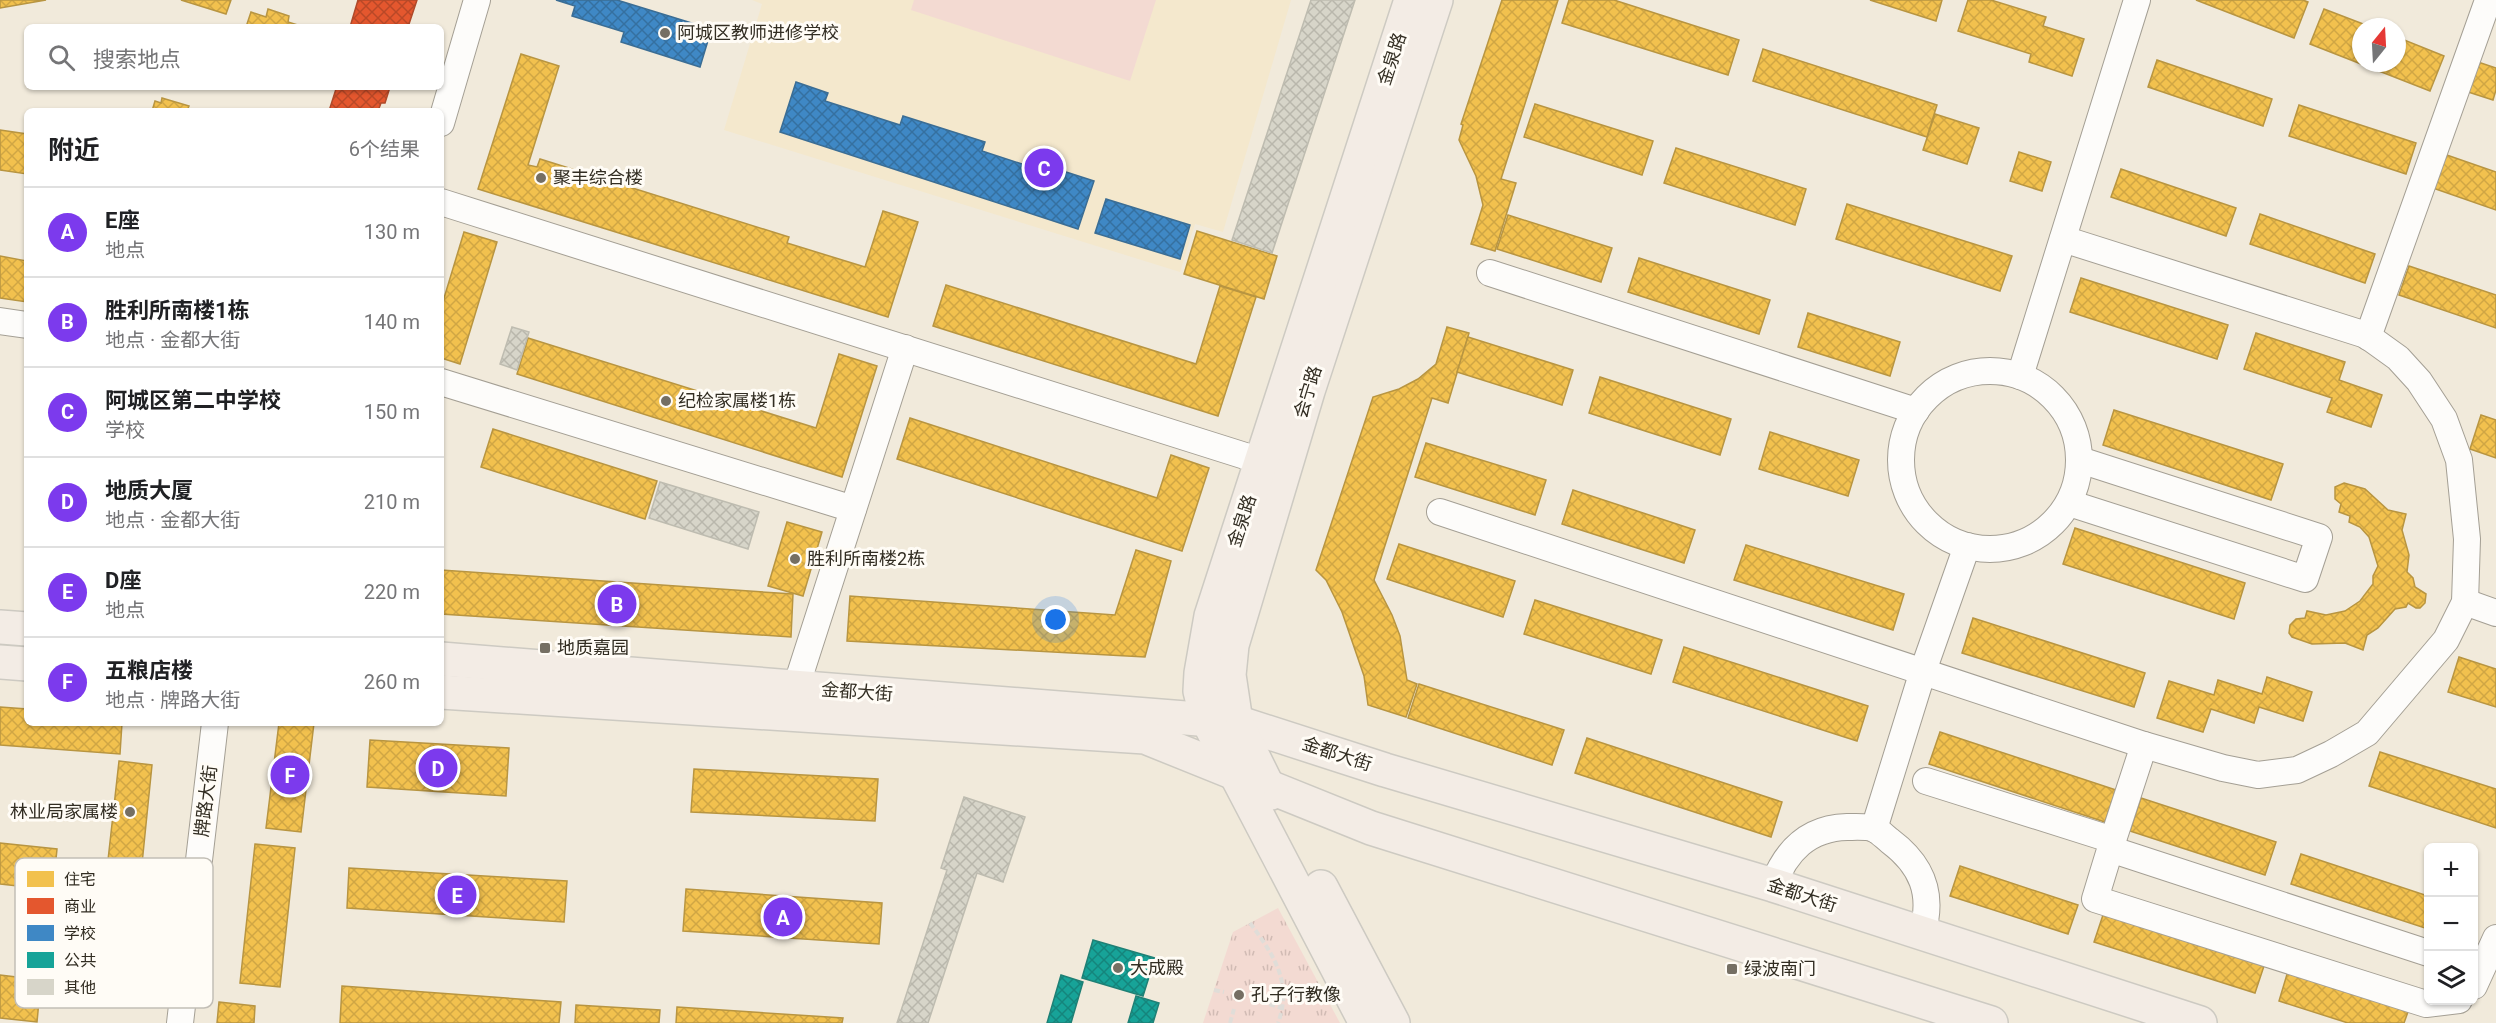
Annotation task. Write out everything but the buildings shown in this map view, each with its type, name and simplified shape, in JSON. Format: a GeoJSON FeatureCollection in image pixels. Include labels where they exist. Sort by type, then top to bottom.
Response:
{"type":"FeatureCollection","features":[{"type":"Feature","properties":{"kind":"main road","name":"金泉路"},"geometry":{"type":"LineString","coordinates":[[1366,1023],[1234,772],[1222,720],[1200,691],[1211,616],[1411,0]]}},
{"type":"Feature","properties":{"kind":"main road","name":"会宁路"},"geometry":{"type":"LineString","coordinates":[[1267,784],[1222,720],[1232,645],[1308,391],[1436,0]]}},
{"type":"Feature","properties":{"kind":"main road"},"geometry":{"type":"LineString","coordinates":[[0,627],[24,629]]}},
{"type":"Feature","properties":{"kind":"main road","name":"金都大街"},"geometry":{"type":"LineString","coordinates":[[444,659],[1222,720],[1773,885],[2200,1023]]}},
{"type":"Feature","properties":{"kind":"main road"},"geometry":{"type":"LineString","coordinates":[[0,662],[24,664]]}},
{"type":"Feature","properties":{"kind":"main road","name":"金都大街"},"geometry":{"type":"LineString","coordinates":[[444,692],[1145,737],[1267,784],[1371,828],[1991,1023]]}},
{"type":"Feature","properties":{"kind":"main road"},"geometry":{"type":"LineString","coordinates":[[1267,784],[1393,1023]]}},
{"type":"Feature","properties":{"kind":"street"},"geometry":{"type":"LineString","coordinates":[[444,113],[477,0]]}},
{"type":"Feature","properties":{"kind":"street"},"geometry":{"type":"LineString","coordinates":[[2020,376],[2137,0]]}},
{"type":"Feature","properties":{"kind":"street"},"geometry":{"type":"LineString","coordinates":[[2368,337],[2482,4]]}},
{"type":"Feature","properties":{"kind":"street"},"geometry":{"type":"LineString","coordinates":[[444,202],[1261,461]]}},
{"type":"Feature","properties":{"kind":"street"},"geometry":{"type":"LineString","coordinates":[[1440,513],[2144,745],[2223,768],[2258,775],[2297,770],[2331,754],[2367,733],[2446,640],[2465,603],[2467,539],[2459,460],[2444,419],[2419,381],[2398,358],[2368,337],[2063,239]]}},
{"type":"Feature","properties":{"kind":"street"},"geometry":{"type":"LineString","coordinates":[[1490,273],[1916,411]]}},
{"type":"Feature","properties":{"kind":"street"},"geometry":{"type":"LineString","coordinates":[[0,321],[24,325]]}},
{"type":"Feature","properties":{"kind":"street"},"geometry":{"type":"LineString","coordinates":[[796,687],[906,348]]}},
{"type":"Feature","properties":{"kind":"street"},"geometry":{"type":"LineString","coordinates":[[1984,371],[2020,376],[2035,383],[2061,405],[2076,436],[2080,460],[2076,487],[2069,503],[2048,529],[2018,545],[1983,549],[1950,540],[1922,518],[1905,486],[1901,469],[1902,451],[1905,434],[1916,411],[1935,390],[1967,374],[1984,371]]}},
{"type":"Feature","properties":{"kind":"street"},"geometry":{"type":"LineString","coordinates":[[444,383],[853,509]]}},
{"type":"Feature","properties":{"kind":"street"},"geometry":{"type":"LineString","coordinates":[[2069,503],[2306,579],[2319,537],[2080,460]]}},
{"type":"Feature","properties":{"kind":"street"},"geometry":{"type":"LineString","coordinates":[[1874,829],[1923,671],[1966,546]]}},
{"type":"Feature","properties":{"kind":"street"},"geometry":{"type":"LineString","coordinates":[[2465,603],[2496,613]]}},
{"type":"Feature","properties":{"kind":"street","name":"牌路大街"},"geometry":{"type":"LineString","coordinates":[[199,858],[215,726]]}},
{"type":"Feature","properties":{"kind":"street"},"geometry":{"type":"LineString","coordinates":[[2144,745],[2095,899],[2424,1003]]}},
{"type":"Feature","properties":{"kind":"street"},"geometry":{"type":"LineString","coordinates":[[1926,781],[2424,952]]}},
{"type":"Feature","properties":{"kind":"street"},"geometry":{"type":"LineString","coordinates":[[1773,885],[1780,866],[1788,854],[1800,842],[1815,833],[1836,827],[1874,829],[1904,851],[1918,871],[1926,891],[1928,905],[1922,933]]}},
{"type":"Feature","properties":{"kind":"street"},"geometry":{"type":"LineString","coordinates":[[2478,977],[2496,938]]}},
{"type":"Feature","properties":{"kind":"street"},"geometry":{"type":"LineString","coordinates":[[2456,1023],[2464,1005]]}},
{"type":"Feature","properties":{"kind":"street","name":"牌路大街"},"geometry":{"type":"LineString","coordinates":[[180,1023],[182,1008]]}},
{"type":"Feature","properties":{"kind":"path"},"geometry":{"type":"LineString","coordinates":[[1250,923],[1270,948],[1278,966],[1282,1008],[1278,1023]]}},
{"type":"Feature","properties":{"kind":"path"},"geometry":{"type":"LineString","coordinates":[[1214,990],[1224,992]]}},
{"type":"Feature","properties":{"kind":"path"},"geometry":{"type":"LineString","coordinates":[[1252,999],[1282,1008]]}},
{"type":"Feature","properties":{"kind":"path"},"geometry":{"type":"LineString","coordinates":[[1230,1023],[1234,1009]]}},
{"type":"Feature","properties":{"kind":"shaded area"},"geometry":{"type":"Polygon","coordinates":[[[752,0],[1291,0],[1223,232],[1195,224],[1180,272],[724,130],[762,4],[752,0]]]}},
{"type":"Feature","properties":{"kind":"green space"},"geometry":{"type":"Polygon","coordinates":[[[914,0],[1156,0],[1130,81],[911,10],[914,0]]]}},
{"type":"Feature","properties":{"kind":"green space"},"geometry":{"type":"Polygon","coordinates":[[[1278,908],[1340,1023],[1203,1023],[1233,932],[1278,908]]]}},
{"type":"Feature","properties":{"kind":"place","name":"阿城区教师进修学校"},"geometry":{"type":"Point","coordinates":[665,33]}},
{"type":"Feature","properties":{"kind":"place","name":"阿城区第二中学校"},"geometry":{"type":"Point","coordinates":[1044,168]}},
{"type":"Feature","properties":{"kind":"place","name":"聚丰综合楼"},"geometry":{"type":"Point","coordinates":[541,178]}},
{"type":"Feature","properties":{"kind":"place","name":"纪检家属楼1栋"},"geometry":{"type":"Point","coordinates":[666,401]}},
{"type":"Feature","properties":{"kind":"place","name":"胜利所南楼2栋"},"geometry":{"type":"Point","coordinates":[795,559]}},
{"type":"Feature","properties":{"kind":"place","name":"胜利所南楼1栋"},"geometry":{"type":"Point","coordinates":[617,604]}},
{"type":"Feature","properties":{"kind":"place","name":"地质嘉园"},"geometry":{"type":"Point","coordinates":[545,648]}},
{"type":"Feature","properties":{"kind":"place","name":"地质大厦"},"geometry":{"type":"Point","coordinates":[438,768]}},
{"type":"Feature","properties":{"kind":"place","name":"五粮店楼"},"geometry":{"type":"Point","coordinates":[290,775]}},
{"type":"Feature","properties":{"kind":"place","name":"林业局家属楼"},"geometry":{"type":"Point","coordinates":[130,812]}},
{"type":"Feature","properties":{"kind":"place","name":"D座"},"geometry":{"type":"Point","coordinates":[457,895]}},
{"type":"Feature","properties":{"kind":"place","name":"E座"},"geometry":{"type":"Point","coordinates":[783,917]}},
{"type":"Feature","properties":{"kind":"place","name":"大成殿"},"geometry":{"type":"Point","coordinates":[1118,968]}},
{"type":"Feature","properties":{"kind":"place","name":"绿波南门"},"geometry":{"type":"Point","coordinates":[1732,969]}},
{"type":"Feature","properties":{"kind":"place","name":"孔子行教像"},"geometry":{"type":"Point","coordinates":[1239,995]}}]}
